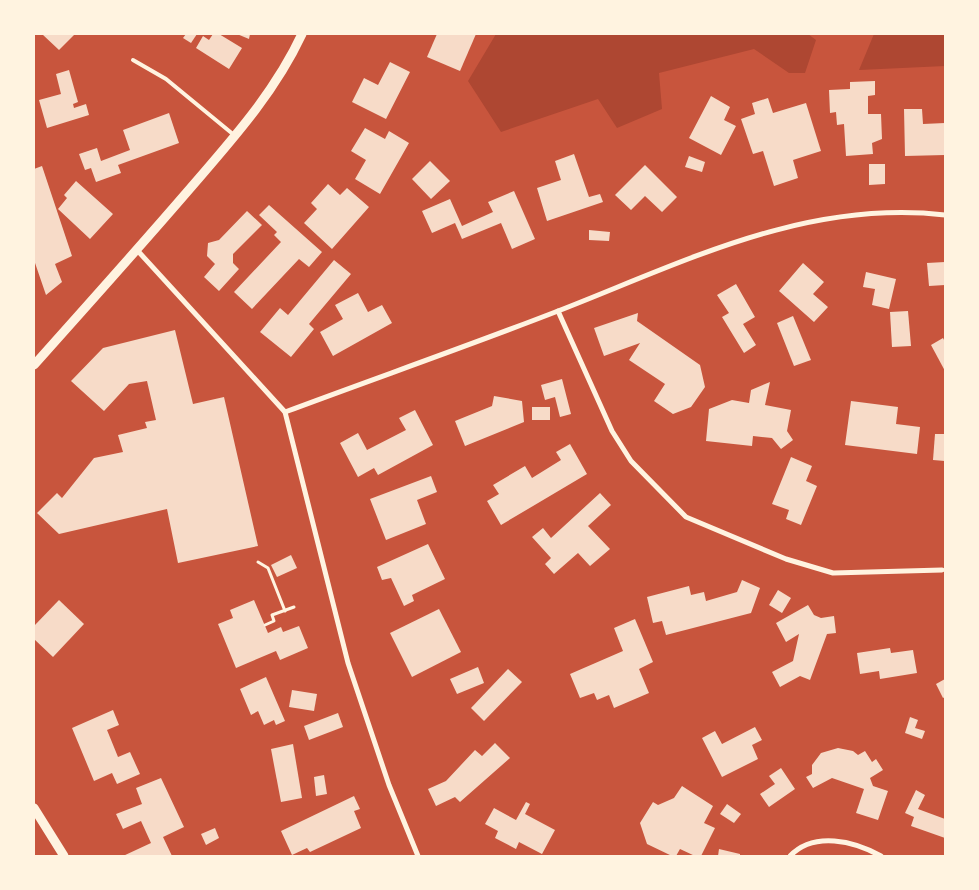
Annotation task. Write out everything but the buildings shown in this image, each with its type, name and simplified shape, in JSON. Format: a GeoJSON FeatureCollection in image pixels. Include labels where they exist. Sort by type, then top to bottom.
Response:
{"type":"FeatureCollection","features":[{"type":"Feature","properties":{"kind":"street"},"geometry":{"type":"LineString","coordinates":[[34,365],[137,250],[255,113],[275,84],[302,34]]}},
{"type":"Feature","properties":{"kind":"street"},"geometry":{"type":"LineString","coordinates":[[285,412],[558,311],[663,268],[751,235],[811,221],[908,211],[945,215]]}},
{"type":"Feature","properties":{"kind":"street"},"geometry":{"type":"LineString","coordinates":[[137,250],[285,412],[348,663],[389,785],[418,856]]}},
{"type":"Feature","properties":{"kind":"street"},"geometry":{"type":"LineString","coordinates":[[558,311],[612,431],[631,461],[686,517],[786,559],[833,573],[942,570]]}},
{"type":"Feature","properties":{"kind":"street"},"geometry":{"type":"LineString","coordinates":[[34,808],[64,856]]}},
{"type":"Feature","properties":{"kind":"street"},"geometry":{"type":"LineString","coordinates":[[790,856],[798,848],[821,840],[845,842],[881,856]]}},
{"type":"Feature","properties":{"kind":"lane"},"geometry":{"type":"LineString","coordinates":[[133,60],[166,79],[236,136]]}},
{"type":"Feature","properties":{"kind":"path"},"geometry":{"type":"LineString","coordinates":[[258,562],[268,568],[285,611]]}},
{"type":"Feature","properties":{"kind":"path"},"geometry":{"type":"LineString","coordinates":[[265,625],[274,621],[272,616],[294,607]]}},
{"type":"Feature","properties":{"kind":"shaded area"},"geometry":{"type":"Polygon","coordinates":[[[496,34],[808,34],[816,40],[805,73],[789,73],[754,49],[659,73],[662,109],[617,128],[598,99],[501,132],[468,81],[496,34]]]}},
{"type":"Feature","properties":{"kind":"shaded area"},"geometry":{"type":"Polygon","coordinates":[[[874,34],[945,34],[945,66],[859,70],[874,34]]]}}]}
